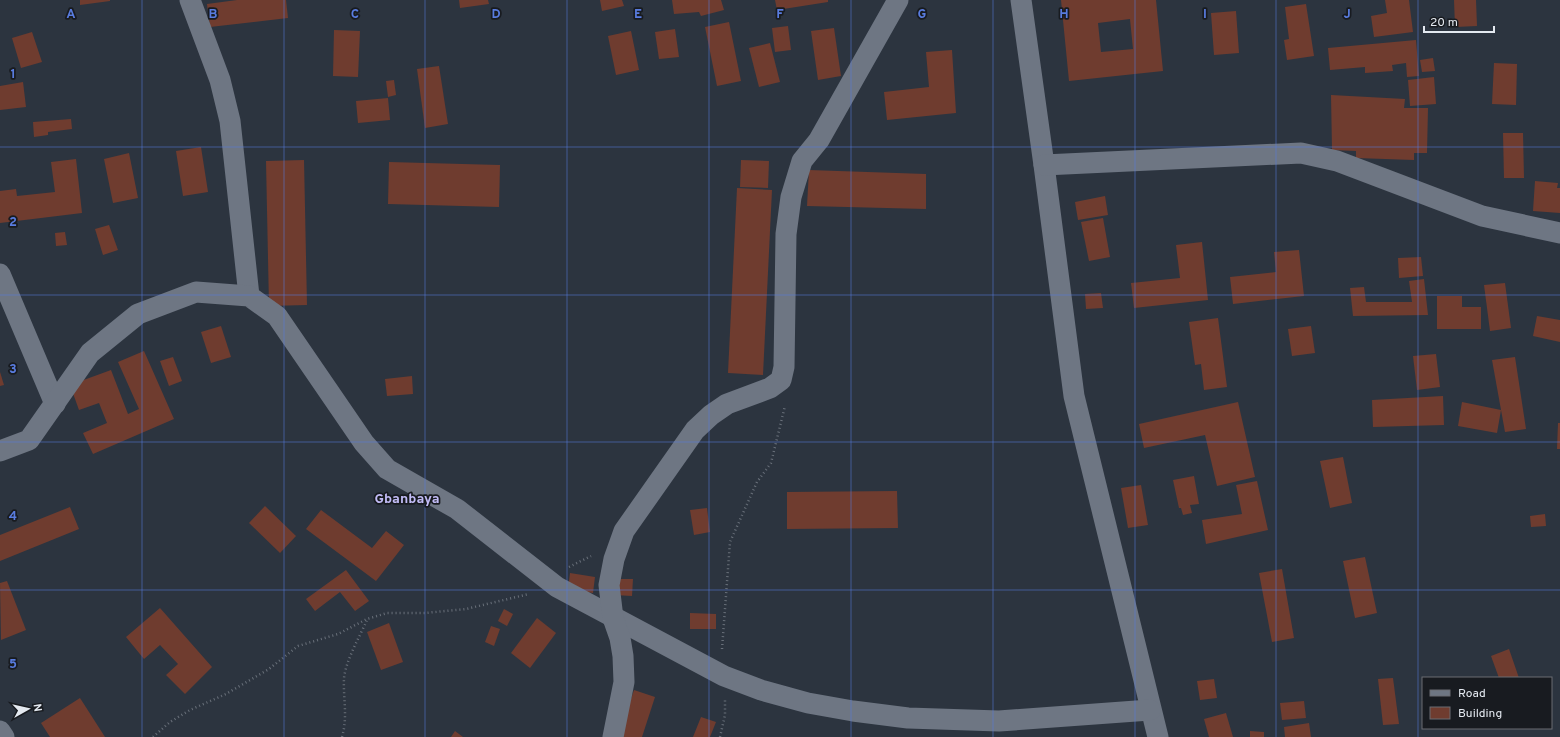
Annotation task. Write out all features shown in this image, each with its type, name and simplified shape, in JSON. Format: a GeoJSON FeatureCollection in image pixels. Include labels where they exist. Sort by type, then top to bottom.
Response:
{"type":"FeatureCollection","features":[{"type":"Feature","properties":{"kind":"street"},"geometry":{"type":"LineString","coordinates":[[190,0],[220,80],[230,121],[249,296]]}},
{"type":"Feature","properties":{"kind":"street"},"geometry":{"type":"LineString","coordinates":[[613,737],[624,682],[620,638],[612,618],[610,578],[614,559],[624,531],[695,430],[711,415],[727,404],[770,388],[781,380],[784,367],[786,234],[791,197],[802,161],[819,140],[898,0]]}},
{"type":"Feature","properties":{"kind":"street"},"geometry":{"type":"LineString","coordinates":[[1021,0],[1074,396],[1150,710],[1158,737]]}},
{"type":"Feature","properties":{"kind":"street"},"geometry":{"type":"LineString","coordinates":[[1044,165],[1301,153],[1337,161],[1482,216],[1560,233]]}},
{"type":"Feature","properties":{"kind":"street"},"geometry":{"type":"LineString","coordinates":[[0,274],[55,404]]}},
{"type":"Feature","properties":{"kind":"street"},"geometry":{"type":"LineString","coordinates":[[0,451],[29,440],[90,353],[138,314],[196,292],[249,296],[277,316],[364,443],[387,469],[457,509],[557,587],[612,618],[724,676],[761,690],[808,703],[853,711],[908,718],[999,721],[1150,710]]}},
{"type":"Feature","properties":{"kind":"street"},"geometry":{"type":"LineString","coordinates":[[0,731],[4,737]]}},
{"type":"Feature","properties":{"kind":"path"},"geometry":{"type":"LineString","coordinates":[[720,737],[725,715],[722,661],[723,626],[730,542],[757,482],[771,463],[786,400],[781,380]]}},
{"type":"Feature","properties":{"kind":"path"},"geometry":{"type":"LineString","coordinates":[[153,737],[170,722],[190,710],[226,694],[269,669],[298,646],[338,634],[367,620],[387,613],[425,613],[466,609],[557,587],[564,569],[598,553]]}},
{"type":"Feature","properties":{"kind":"path"},"geometry":{"type":"LineString","coordinates":[[342,737],[346,706],[344,677],[353,650],[367,620]]}},
{"type":"Feature","properties":{"kind":"building"},"geometry":{"type":"Polygon","coordinates":[[[80,0],[110,0],[110,1],[80,5],[80,0]]]}},
{"type":"Feature","properties":{"kind":"building"},"geometry":{"type":"Polygon","coordinates":[[[237,0],[286,0],[288,18],[210,27],[207,4],[237,0]]]}},
{"type":"Feature","properties":{"kind":"building"},"geometry":{"type":"Polygon","coordinates":[[[459,0],[488,0],[489,4],[460,8],[459,0]]]}},
{"type":"Feature","properties":{"kind":"building"},"geometry":{"type":"Polygon","coordinates":[[[600,0],[622,0],[624,6],[602,11],[600,0]]]}},
{"type":"Feature","properties":{"kind":"building"},"geometry":{"type":"Polygon","coordinates":[[[672,0],[721,0],[724,10],[701,16],[699,12],[674,14],[672,0]]]}},
{"type":"Feature","properties":{"kind":"building"},"geometry":{"type":"Polygon","coordinates":[[[775,0],[828,0],[828,2],[777,10],[775,0]]]}},
{"type":"Feature","properties":{"kind":"building"},"geometry":{"type":"Polygon","coordinates":[[[1061,0],[1156,0],[1163,71],[1069,81],[1061,0]],[[1130,19],[1098,23],[1101,52],[1133,49],[1130,19]]]}},
{"type":"Feature","properties":{"kind":"building"},"geometry":{"type":"Polygon","coordinates":[[[1385,0],[1409,0],[1413,32],[1374,37],[1371,16],[1387,13],[1385,0]]]}},
{"type":"Feature","properties":{"kind":"building"},"geometry":{"type":"Polygon","coordinates":[[[1454,0],[1476,0],[1477,26],[1455,27],[1454,0]]]}},
{"type":"Feature","properties":{"kind":"building"},"geometry":{"type":"Polygon","coordinates":[[[1306,4],[1314,56],[1287,60],[1284,40],[1289,39],[1285,7],[1306,4]]]}},
{"type":"Feature","properties":{"kind":"building"},"geometry":{"type":"Polygon","coordinates":[[[1236,11],[1239,53],[1214,55],[1211,13],[1236,11]]]}},
{"type":"Feature","properties":{"kind":"building"},"geometry":{"type":"Polygon","coordinates":[[[729,22],[741,81],[717,86],[705,27],[729,22]]]}},
{"type":"Feature","properties":{"kind":"building"},"geometry":{"type":"Polygon","coordinates":[[[788,26],[791,50],[775,52],[772,28],[788,26]]]}},
{"type":"Feature","properties":{"kind":"building"},"geometry":{"type":"Polygon","coordinates":[[[834,28],[841,76],[818,80],[811,31],[834,28]]]}},
{"type":"Feature","properties":{"kind":"building"},"geometry":{"type":"Polygon","coordinates":[[[675,29],[679,57],[659,59],[655,32],[675,29]]]}},
{"type":"Feature","properties":{"kind":"building"},"geometry":{"type":"Polygon","coordinates":[[[334,30],[360,31],[358,77],[333,76],[334,30]]]}},
{"type":"Feature","properties":{"kind":"building"},"geometry":{"type":"Polygon","coordinates":[[[631,31],[639,70],[616,75],[608,36],[631,31]]]}},
{"type":"Feature","properties":{"kind":"building"},"geometry":{"type":"Polygon","coordinates":[[[32,32],[42,62],[21,68],[12,38],[32,32]]]}},
{"type":"Feature","properties":{"kind":"building"},"geometry":{"type":"Polygon","coordinates":[[[1416,40],[1419,76],[1407,77],[1406,63],[1392,65],[1393,71],[1365,73],[1365,67],[1330,70],[1328,48],[1416,40]]]}},
{"type":"Feature","properties":{"kind":"building"},"geometry":{"type":"Polygon","coordinates":[[[770,43],[780,82],[759,87],[749,48],[770,43]]]}},
{"type":"Feature","properties":{"kind":"building"},"geometry":{"type":"Polygon","coordinates":[[[952,50],[956,113],[887,120],[884,92],[929,87],[926,52],[952,50]]]}},
{"type":"Feature","properties":{"kind":"building"},"geometry":{"type":"Polygon","coordinates":[[[1433,58],[1435,71],[1422,72],[1420,60],[1433,58]]]}},
{"type":"Feature","properties":{"kind":"building"},"geometry":{"type":"Polygon","coordinates":[[[1494,63],[1517,64],[1516,105],[1492,104],[1494,63]]]}},
{"type":"Feature","properties":{"kind":"building"},"geometry":{"type":"Polygon","coordinates":[[[439,66],[448,124],[425,128],[417,69],[439,66]]]}},
{"type":"Feature","properties":{"kind":"building"},"geometry":{"type":"Polygon","coordinates":[[[1434,77],[1436,104],[1410,106],[1408,80],[1434,77]]]}},
{"type":"Feature","properties":{"kind":"building"},"geometry":{"type":"Polygon","coordinates":[[[394,80],[396,95],[388,97],[386,81],[394,80]]]}},
{"type":"Feature","properties":{"kind":"building"},"geometry":{"type":"Polygon","coordinates":[[[23,82],[26,107],[0,110],[0,86],[23,82]]]}},
{"type":"Feature","properties":{"kind":"building"},"geometry":{"type":"Polygon","coordinates":[[[1331,95],[1405,99],[1404,108],[1428,108],[1427,153],[1414,153],[1414,160],[1356,158],[1356,151],[1332,150],[1331,95]]]}},
{"type":"Feature","properties":{"kind":"building"},"geometry":{"type":"Polygon","coordinates":[[[388,98],[390,120],[358,123],[356,101],[388,98]]]}},
{"type":"Feature","properties":{"kind":"building"},"geometry":{"type":"Polygon","coordinates":[[[71,119],[72,129],[48,132],[48,135],[34,137],[33,122],[71,119]]]}},
{"type":"Feature","properties":{"kind":"building"},"geometry":{"type":"Polygon","coordinates":[[[1503,133],[1523,133],[1524,178],[1504,178],[1503,133]]]}},
{"type":"Feature","properties":{"kind":"building"},"geometry":{"type":"Polygon","coordinates":[[[201,147],[208,192],[183,196],[176,151],[201,147]]]}},
{"type":"Feature","properties":{"kind":"building"},"geometry":{"type":"Polygon","coordinates":[[[129,153],[138,198],[113,203],[104,159],[129,153]]]}},
{"type":"Feature","properties":{"kind":"building"},"geometry":{"type":"Polygon","coordinates":[[[76,159],[82,213],[0,223],[0,191],[16,189],[17,196],[55,192],[51,162],[76,159]]]}},
{"type":"Feature","properties":{"kind":"building"},"geometry":{"type":"Polygon","coordinates":[[[304,160],[307,305],[269,306],[266,161],[304,160]]]}},
{"type":"Feature","properties":{"kind":"building"},"geometry":{"type":"Polygon","coordinates":[[[741,160],[769,161],[768,188],[740,187],[741,160]]]}},
{"type":"Feature","properties":{"kind":"building"},"geometry":{"type":"Polygon","coordinates":[[[389,162],[500,165],[499,207],[388,204],[389,162]]]}},
{"type":"Feature","properties":{"kind":"building"},"geometry":{"type":"Polygon","coordinates":[[[809,170],[926,174],[926,209],[807,206],[809,170]]]}},
{"type":"Feature","properties":{"kind":"building"},"geometry":{"type":"Polygon","coordinates":[[[1535,181],[1558,183],[1557,188],[1560,188],[1560,213],[1533,211],[1535,181]]]}},
{"type":"Feature","properties":{"kind":"building"},"geometry":{"type":"Polygon","coordinates":[[[737,188],[772,190],[763,375],[728,373],[737,188]]]}},
{"type":"Feature","properties":{"kind":"building"},"geometry":{"type":"Polygon","coordinates":[[[1105,196],[1108,215],[1078,220],[1075,202],[1105,196]]]}},
{"type":"Feature","properties":{"kind":"building"},"geometry":{"type":"Polygon","coordinates":[[[1103,218],[1110,257],[1089,261],[1081,222],[1103,218]]]}},
{"type":"Feature","properties":{"kind":"building"},"geometry":{"type":"Polygon","coordinates":[[[109,225],[118,250],[103,255],[95,229],[109,225]]]}},
{"type":"Feature","properties":{"kind":"building"},"geometry":{"type":"Polygon","coordinates":[[[65,232],[67,245],[56,246],[55,233],[65,232]]]}},
{"type":"Feature","properties":{"kind":"building"},"geometry":{"type":"Polygon","coordinates":[[[1202,242],[1208,300],[1134,308],[1131,283],[1180,278],[1176,245],[1202,242]]]}},
{"type":"Feature","properties":{"kind":"building"},"geometry":{"type":"Polygon","coordinates":[[[1299,250],[1304,296],[1233,304],[1230,277],[1276,272],[1274,252],[1299,250]]]}},
{"type":"Feature","properties":{"kind":"building"},"geometry":{"type":"Polygon","coordinates":[[[1421,257],[1423,276],[1399,278],[1398,258],[1421,257]]]}},
{"type":"Feature","properties":{"kind":"building"},"geometry":{"type":"Polygon","coordinates":[[[1424,279],[1428,315],[1353,316],[1350,288],[1364,287],[1366,302],[1412,302],[1409,281],[1424,279]]]}},
{"type":"Feature","properties":{"kind":"building"},"geometry":{"type":"Polygon","coordinates":[[[1505,283],[1511,328],[1490,331],[1484,285],[1505,283]]]}},
{"type":"Feature","properties":{"kind":"building"},"geometry":{"type":"Polygon","coordinates":[[[1101,293],[1103,308],[1086,309],[1085,294],[1101,293]]]}},
{"type":"Feature","properties":{"kind":"building"},"geometry":{"type":"Polygon","coordinates":[[[1437,296],[1462,296],[1462,307],[1481,307],[1481,329],[1437,329],[1437,296]]]}},
{"type":"Feature","properties":{"kind":"building"},"geometry":{"type":"Polygon","coordinates":[[[1537,316],[1560,320],[1560,342],[1533,336],[1537,316]]]}},
{"type":"Feature","properties":{"kind":"building"},"geometry":{"type":"Polygon","coordinates":[[[1218,318],[1227,387],[1204,390],[1201,364],[1195,365],[1189,322],[1218,318]]]}},
{"type":"Feature","properties":{"kind":"building"},"geometry":{"type":"Polygon","coordinates":[[[221,326],[231,357],[211,363],[201,332],[221,326]]]}},
{"type":"Feature","properties":{"kind":"building"},"geometry":{"type":"Polygon","coordinates":[[[1311,326],[1315,353],[1292,356],[1288,329],[1311,326]]]}},
{"type":"Feature","properties":{"kind":"building"},"geometry":{"type":"Polygon","coordinates":[[[144,351],[174,419],[93,454],[83,433],[107,423],[99,403],[79,410],[70,385],[111,370],[128,414],[139,409],[118,362],[144,351]]]}},
{"type":"Feature","properties":{"kind":"building"},"geometry":{"type":"Polygon","coordinates":[[[1436,354],[1440,387],[1417,390],[1413,356],[1436,354]]]}},
{"type":"Feature","properties":{"kind":"building"},"geometry":{"type":"Polygon","coordinates":[[[173,357],[182,381],[169,386],[160,361],[173,357]]]}},
{"type":"Feature","properties":{"kind":"building"},"geometry":{"type":"Polygon","coordinates":[[[1515,357],[1526,429],[1505,432],[1492,360],[1515,357]]]}},
{"type":"Feature","properties":{"kind":"building"},"geometry":{"type":"Polygon","coordinates":[[[0,372],[4,385],[0,386],[0,372]]]}},
{"type":"Feature","properties":{"kind":"building"},"geometry":{"type":"Polygon","coordinates":[[[412,376],[413,394],[387,396],[385,379],[412,376]]]}},
{"type":"Feature","properties":{"kind":"building"},"geometry":{"type":"Polygon","coordinates":[[[1443,396],[1444,425],[1373,427],[1372,400],[1443,396]]]}},
{"type":"Feature","properties":{"kind":"building"},"geometry":{"type":"Polygon","coordinates":[[[1238,402],[1255,477],[1217,486],[1205,435],[1144,448],[1139,424],[1238,402]]]}},
{"type":"Feature","properties":{"kind":"building"},"geometry":{"type":"Polygon","coordinates":[[[1462,402],[1501,410],[1497,433],[1458,426],[1462,402]]]}},
{"type":"Feature","properties":{"kind":"building"},"geometry":{"type":"Polygon","coordinates":[[[1558,423],[1560,423],[1560,449],[1557,449],[1558,423]]]}},
{"type":"Feature","properties":{"kind":"building"},"geometry":{"type":"Polygon","coordinates":[[[1343,457],[1352,503],[1330,508],[1320,461],[1343,457]]]}},
{"type":"Feature","properties":{"kind":"building"},"geometry":{"type":"Polygon","coordinates":[[[1194,476],[1199,504],[1190,505],[1192,513],[1183,515],[1181,508],[1179,508],[1173,480],[1194,476]]]}},
{"type":"Feature","properties":{"kind":"building"},"geometry":{"type":"Polygon","coordinates":[[[1257,481],[1268,530],[1206,544],[1202,520],[1242,514],[1236,485],[1257,481]]]}},
{"type":"Feature","properties":{"kind":"building"},"geometry":{"type":"Polygon","coordinates":[[[1141,485],[1148,525],[1128,528],[1121,488],[1141,485]]]}},
{"type":"Feature","properties":{"kind":"building"},"geometry":{"type":"Polygon","coordinates":[[[897,491],[898,528],[787,529],[787,492],[897,491]]]}},
{"type":"Feature","properties":{"kind":"building"},"geometry":{"type":"Polygon","coordinates":[[[265,506],[296,536],[280,553],[249,523],[265,506]]]}},
{"type":"Feature","properties":{"kind":"building"},"geometry":{"type":"Polygon","coordinates":[[[70,507],[79,529],[0,561],[0,535],[70,507]]]}},
{"type":"Feature","properties":{"kind":"building"},"geometry":{"type":"Polygon","coordinates":[[[707,508],[710,532],[694,535],[690,510],[707,508]]]}},
{"type":"Feature","properties":{"kind":"building"},"geometry":{"type":"Polygon","coordinates":[[[321,510],[372,548],[386,531],[404,545],[376,581],[306,529],[321,510]]]}},
{"type":"Feature","properties":{"kind":"building"},"geometry":{"type":"Polygon","coordinates":[[[1545,514],[1546,526],[1531,527],[1530,516],[1545,514]]]}},
{"type":"Feature","properties":{"kind":"building"},"geometry":{"type":"Polygon","coordinates":[[[1365,557],[1377,613],[1355,618],[1343,561],[1365,557]]]}},
{"type":"Feature","properties":{"kind":"building"},"geometry":{"type":"Polygon","coordinates":[[[1282,569],[1294,638],[1272,642],[1259,573],[1282,569]]]}},
{"type":"Feature","properties":{"kind":"building"},"geometry":{"type":"Polygon","coordinates":[[[346,570],[369,601],[355,611],[340,592],[315,611],[306,599],[346,570]]]}},
{"type":"Feature","properties":{"kind":"building"},"geometry":{"type":"Polygon","coordinates":[[[570,573],[595,577],[593,593],[568,589],[570,573]]]}},
{"type":"Feature","properties":{"kind":"building"},"geometry":{"type":"Polygon","coordinates":[[[615,579],[633,579],[632,596],[614,595],[615,579]]]}},
{"type":"Feature","properties":{"kind":"building"},"geometry":{"type":"Polygon","coordinates":[[[7,581],[26,630],[1,640],[0,583],[7,581]]]}},
{"type":"Feature","properties":{"kind":"building"},"geometry":{"type":"Polygon","coordinates":[[[160,608],[212,667],[185,694],[166,675],[178,664],[160,645],[144,659],[126,637],[160,608]]]}},
{"type":"Feature","properties":{"kind":"building"},"geometry":{"type":"Polygon","coordinates":[[[504,609],[513,614],[507,626],[498,621],[504,609]]]}},
{"type":"Feature","properties":{"kind":"building"},"geometry":{"type":"Polygon","coordinates":[[[690,613],[716,614],[716,629],[690,629],[690,613]]]}},
{"type":"Feature","properties":{"kind":"building"},"geometry":{"type":"Polygon","coordinates":[[[537,618],[556,633],[530,668],[511,653],[537,618]]]}},
{"type":"Feature","properties":{"kind":"building"},"geometry":{"type":"Polygon","coordinates":[[[389,623],[403,662],[381,670],[367,632],[389,623]]]}},
{"type":"Feature","properties":{"kind":"building"},"geometry":{"type":"Polygon","coordinates":[[[491,626],[500,629],[494,646],[485,642],[491,626]]]}},
{"type":"Feature","properties":{"kind":"building"},"geometry":{"type":"Polygon","coordinates":[[[1509,649],[1519,677],[1499,677],[1491,656],[1509,649]]]}},
{"type":"Feature","properties":{"kind":"building"},"geometry":{"type":"Polygon","coordinates":[[[1393,678],[1399,724],[1383,725],[1378,679],[1393,678]]]}},
{"type":"Feature","properties":{"kind":"building"},"geometry":{"type":"Polygon","coordinates":[[[1214,679],[1217,698],[1200,700],[1197,681],[1214,679]]]}},
{"type":"Feature","properties":{"kind":"building"},"geometry":{"type":"Polygon","coordinates":[[[634,690],[655,697],[642,737],[618,737],[634,690]]]}},
{"type":"Feature","properties":{"kind":"building"},"geometry":{"type":"Polygon","coordinates":[[[80,698],[105,737],[50,737],[41,723],[80,698]]]}},
{"type":"Feature","properties":{"kind":"building"},"geometry":{"type":"Polygon","coordinates":[[[1304,701],[1306,718],[1282,720],[1280,703],[1304,701]]]}},
{"type":"Feature","properties":{"kind":"building"},"geometry":{"type":"Polygon","coordinates":[[[1226,713],[1233,737],[1209,737],[1204,719],[1226,713]]]}},
{"type":"Feature","properties":{"kind":"building"},"geometry":{"type":"Polygon","coordinates":[[[701,717],[716,722],[710,737],[693,737],[701,717]]]}},
{"type":"Feature","properties":{"kind":"building"},"geometry":{"type":"Polygon","coordinates":[[[1309,723],[1311,737],[1285,737],[1284,727],[1309,723]]]}},
{"type":"Feature","properties":{"kind":"building"},"geometry":{"type":"Polygon","coordinates":[[[455,731],[463,737],[451,737],[455,731]]]}},
{"type":"Feature","properties":{"kind":"building"},"geometry":{"type":"Polygon","coordinates":[[[1250,731],[1264,732],[1264,737],[1250,737],[1250,731]]]}},
{"type":"Feature","properties":{"kind":"district","name":"Gbanbaya"},"geometry":{"type":"Point","coordinates":[407,499]}}]}
